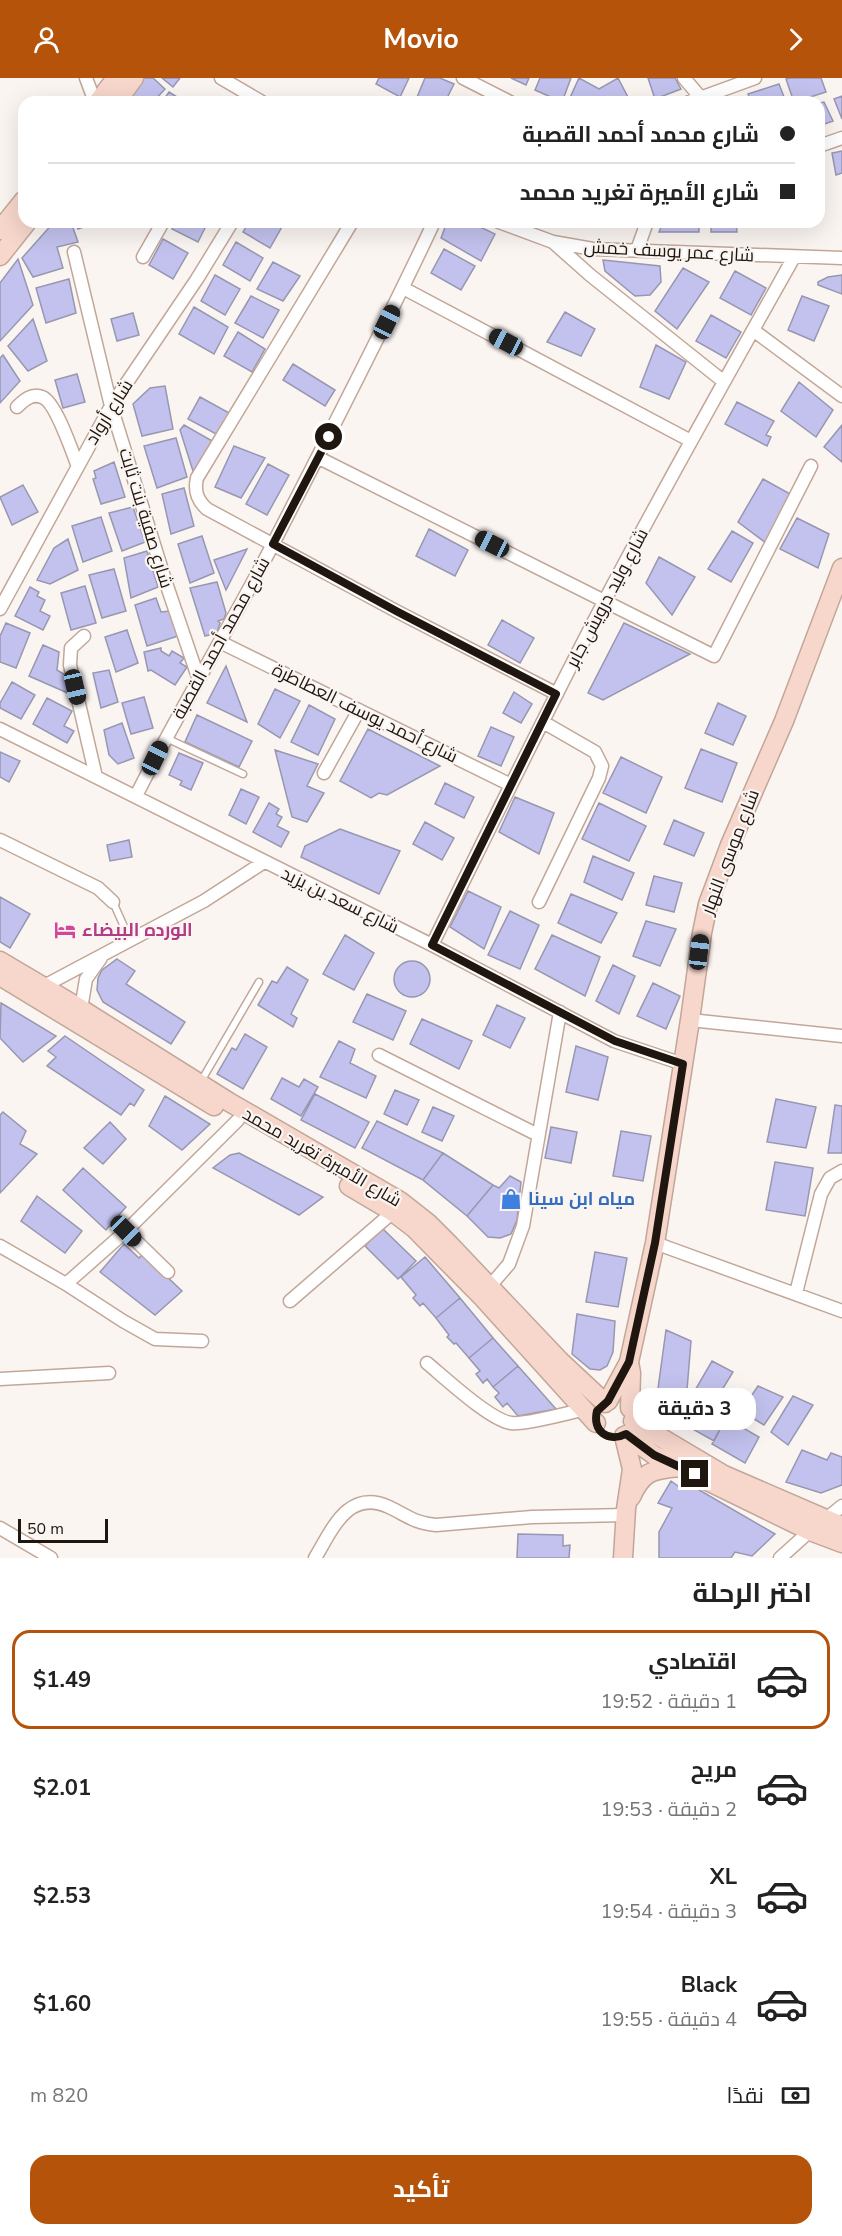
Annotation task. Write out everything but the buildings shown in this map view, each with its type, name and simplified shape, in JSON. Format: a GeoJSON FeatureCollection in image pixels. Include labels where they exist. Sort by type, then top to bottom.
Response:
{"type":"FeatureCollection","features":[{"type":"Feature","properties":{"kind":"street"},"geometry":{"type":"LineString","coordinates":[[87,78],[94,96]]}},
{"type":"Feature","properties":{"kind":"street"},"geometry":{"type":"LineString","coordinates":[[102,96],[116,78]]}},
{"type":"Feature","properties":{"kind":"street"},"geometry":{"type":"LineString","coordinates":[[120,96],[134,78]]}},
{"type":"Feature","properties":{"kind":"street"},"geometry":{"type":"LineString","coordinates":[[220,78],[252,96]]}},
{"type":"Feature","properties":{"kind":"street"},"geometry":{"type":"LineString","coordinates":[[463,78],[498,96]]}},
{"type":"Feature","properties":{"kind":"street"},"geometry":{"type":"LineString","coordinates":[[684,78],[693,96]]}},
{"type":"Feature","properties":{"kind":"street"},"geometry":{"type":"LineString","coordinates":[[706,96],[755,78]]}},
{"type":"Feature","properties":{"kind":"street"},"geometry":{"type":"LineString","coordinates":[[238,96],[242,90]]}},
{"type":"Feature","properties":{"kind":"street"},"geometry":{"type":"LineString","coordinates":[[825,144],[842,138]]}},
{"type":"Feature","properties":{"kind":"street"},"geometry":{"type":"LineString","coordinates":[[1,225],[18,207]]}},
{"type":"Feature","properties":{"kind":"street"},"geometry":{"type":"LineString","coordinates":[[0,256],[22,228]]}},
{"type":"Feature","properties":{"kind":"street"},"geometry":{"type":"LineString","coordinates":[[143,257],[160,228]]}},
{"type":"Feature","properties":{"kind":"street","name":"شارع أرواد"},"geometry":{"type":"LineString","coordinates":[[0,609],[77,464],[111,406],[197,279],[228,228]]}},
{"type":"Feature","properties":{"kind":"street"},"geometry":{"type":"LineString","coordinates":[[348,228],[197,478],[196,494],[200,503],[207,509],[398,612],[556,694]]}},
{"type":"Feature","properties":{"kind":"street","name":"شارع محمد أحمد القصبة"},"geometry":{"type":"LineString","coordinates":[[136,796],[198,677],[220,642],[319,458],[431,228]]}},
{"type":"Feature","properties":{"kind":"street","name":"شارع عمر يوسف خمش"},"geometry":{"type":"LineString","coordinates":[[515,228],[553,242],[593,249],[842,258]]}},
{"type":"Feature","properties":{"kind":"street"},"geometry":{"type":"LineString","coordinates":[[637,250],[644,228]]}},
{"type":"Feature","properties":{"kind":"street"},"geometry":{"type":"LineString","coordinates":[[553,242],[590,275],[723,381]]}},
{"type":"Feature","properties":{"kind":"street","name":"شارع صفية بنت ثابت"},"geometry":{"type":"LineString","coordinates":[[74,252],[111,406],[198,677]]}},
{"type":"Feature","properties":{"kind":"street","name":"شارع وليد درويش جابر"},"geometry":{"type":"LineString","coordinates":[[432,945],[604,601],[723,381],[794,257]]}},
{"type":"Feature","properties":{"kind":"street"},"geometry":{"type":"LineString","coordinates":[[403,288],[692,441]]}},
{"type":"Feature","properties":{"kind":"street"},"geometry":{"type":"LineString","coordinates":[[753,330],[842,396]]}},
{"type":"Feature","properties":{"kind":"street"},"geometry":{"type":"LineString","coordinates":[[17,407],[35,396],[48,400],[77,464]]}},
{"type":"Feature","properties":{"kind":"street"},"geometry":{"type":"LineString","coordinates":[[319,458],[714,656],[811,466]]}},
{"type":"Feature","properties":{"kind":"street","name":"شارع موسى النهار"},"geometry":{"type":"LineString","coordinates":[[590,1416],[606,1402],[629,1362],[655,1243],[702,933],[711,896],[729,845],[784,721],[842,568]]}},
{"type":"Feature","properties":{"kind":"street"},"geometry":{"type":"LineString","coordinates":[[84,636],[71,648],[70,665],[96,777]]}},
{"type":"Feature","properties":{"kind":"street","name":"شارع أحمد يوسف العطاطرة"},"geometry":{"type":"LineString","coordinates":[[220,642],[511,784]]}},
{"type":"Feature","properties":{"kind":"street"},"geometry":{"type":"LineString","coordinates":[[324,773],[359,710]]}},
{"type":"Feature","properties":{"kind":"street"},"geometry":{"type":"LineString","coordinates":[[539,902],[602,766],[598,757],[586,746],[543,722]]}},
{"type":"Feature","properties":{"kind":"street","name":"شارع سعد بن يزيد"},"geometry":{"type":"LineString","coordinates":[[0,729],[432,945],[615,1041],[683,1064]]}},
{"type":"Feature","properties":{"kind":"street"},"geometry":{"type":"LineString","coordinates":[[0,840],[98,888],[113,903]]}},
{"type":"Feature","properties":{"kind":"street"},"geometry":{"type":"LineString","coordinates":[[44,986],[204,901],[264,862]]}},
{"type":"Feature","properties":{"kind":"street"},"geometry":{"type":"LineString","coordinates":[[81,1009],[86,979],[106,953]]}},
{"type":"Feature","properties":{"kind":"street","name":"شارع الأميرة تغريد محمد"},"geometry":{"type":"LineString","coordinates":[[0,961],[400,1201],[428,1223],[560,1361],[606,1402]]}},
{"type":"Feature","properties":{"kind":"street","name":"شارع الأميرة تغريد محمد"},"geometry":{"type":"LineString","coordinates":[[2,980],[393,1212],[414,1228],[483,1298],[606,1436],[626,1427]]}},
{"type":"Feature","properties":{"kind":"street"},"geometry":{"type":"LineString","coordinates":[[490,1286],[509,1264],[524,1226],[560,1012]]}},
{"type":"Feature","properties":{"kind":"street"},"geometry":{"type":"LineString","coordinates":[[690,1020],[842,1036]]}},
{"type":"Feature","properties":{"kind":"street"},"geometry":{"type":"LineString","coordinates":[[379,1055],[538,1135]]}},
{"type":"Feature","properties":{"kind":"street"},"geometry":{"type":"LineString","coordinates":[[66,1284],[126,1231],[238,1120]]}},
{"type":"Feature","properties":{"kind":"street"},"geometry":{"type":"LineString","coordinates":[[796,1293],[821,1194],[830,1178],[842,1171]]}},
{"type":"Feature","properties":{"kind":"street"},"geometry":{"type":"LineString","coordinates":[[290,1301],[393,1212]]}},
{"type":"Feature","properties":{"kind":"street"},"geometry":{"type":"LineString","coordinates":[[126,1231],[168,1272]]}},
{"type":"Feature","properties":{"kind":"street"},"geometry":{"type":"LineString","coordinates":[[655,1243],[842,1311]]}},
{"type":"Feature","properties":{"kind":"street"},"geometry":{"type":"LineString","coordinates":[[0,1246],[155,1339],[202,1341]]}},
{"type":"Feature","properties":{"kind":"street","name":"شارع موسى النهار"},"geometry":{"type":"LineString","coordinates":[[624,1558],[628,1489],[632,1469],[626,1427],[631,1373],[629,1362]]}},
{"type":"Feature","properties":{"kind":"street"},"geometry":{"type":"LineString","coordinates":[[427,1363],[459,1391],[495,1417],[511,1424],[590,1416]]}},
{"type":"Feature","properties":{"kind":"street"},"geometry":{"type":"LineString","coordinates":[[0,1379],[109,1373]]}},
{"type":"Feature","properties":{"kind":"street"},"geometry":{"type":"LineString","coordinates":[[606,1402],[618,1401],[626,1427],[654,1455],[810,1531],[842,1543]]}},
{"type":"Feature","properties":{"kind":"street"},"geometry":{"type":"LineString","coordinates":[[626,1427],[724,1475],[834,1522],[842,1506]]}},
{"type":"Feature","properties":{"kind":"street"},"geometry":{"type":"LineString","coordinates":[[315,1558],[343,1514],[359,1503],[376,1502],[422,1524],[436,1525],[626,1512],[635,1488],[646,1474],[658,1469],[681,1467]]}},
{"type":"Feature","properties":{"kind":"street"},"geometry":{"type":"LineString","coordinates":[[0,1528],[51,1558]]}},
{"type":"Feature","properties":{"kind":"street"},"geometry":{"type":"LineString","coordinates":[[780,1558],[810,1531]]}},
{"type":"Feature","properties":{"kind":"lane"},"geometry":{"type":"LineString","coordinates":[[165,738],[243,774]]}},
{"type":"Feature","properties":{"kind":"lane"},"geometry":{"type":"LineString","coordinates":[[113,903],[130,940]]}},
{"type":"Feature","properties":{"kind":"lane"},"geometry":{"type":"LineString","coordinates":[[200,1083],[259,982]]}},
{"type":"Feature","properties":{"kind":"place","name":"الورده البيضاء"},"geometry":{"type":"Point","coordinates":[65,930]}},
{"type":"Feature","properties":{"kind":"place","name":"مياه ابن سينا"},"geometry":{"type":"Point","coordinates":[511,1199]}},
{"type":"Feature","properties":{"kind":"route"},"geometry":{"type":"LineString","coordinates":[[329,437],[273,544],[556,694],[432,945],[615,1041],[683,1064],[655,1243],[629,1362],[608,1401],[597,1411],[596,1423],[601,1433],[606,1436],[617,1438],[626,1434],[654,1455],[695,1474]]}}]}
